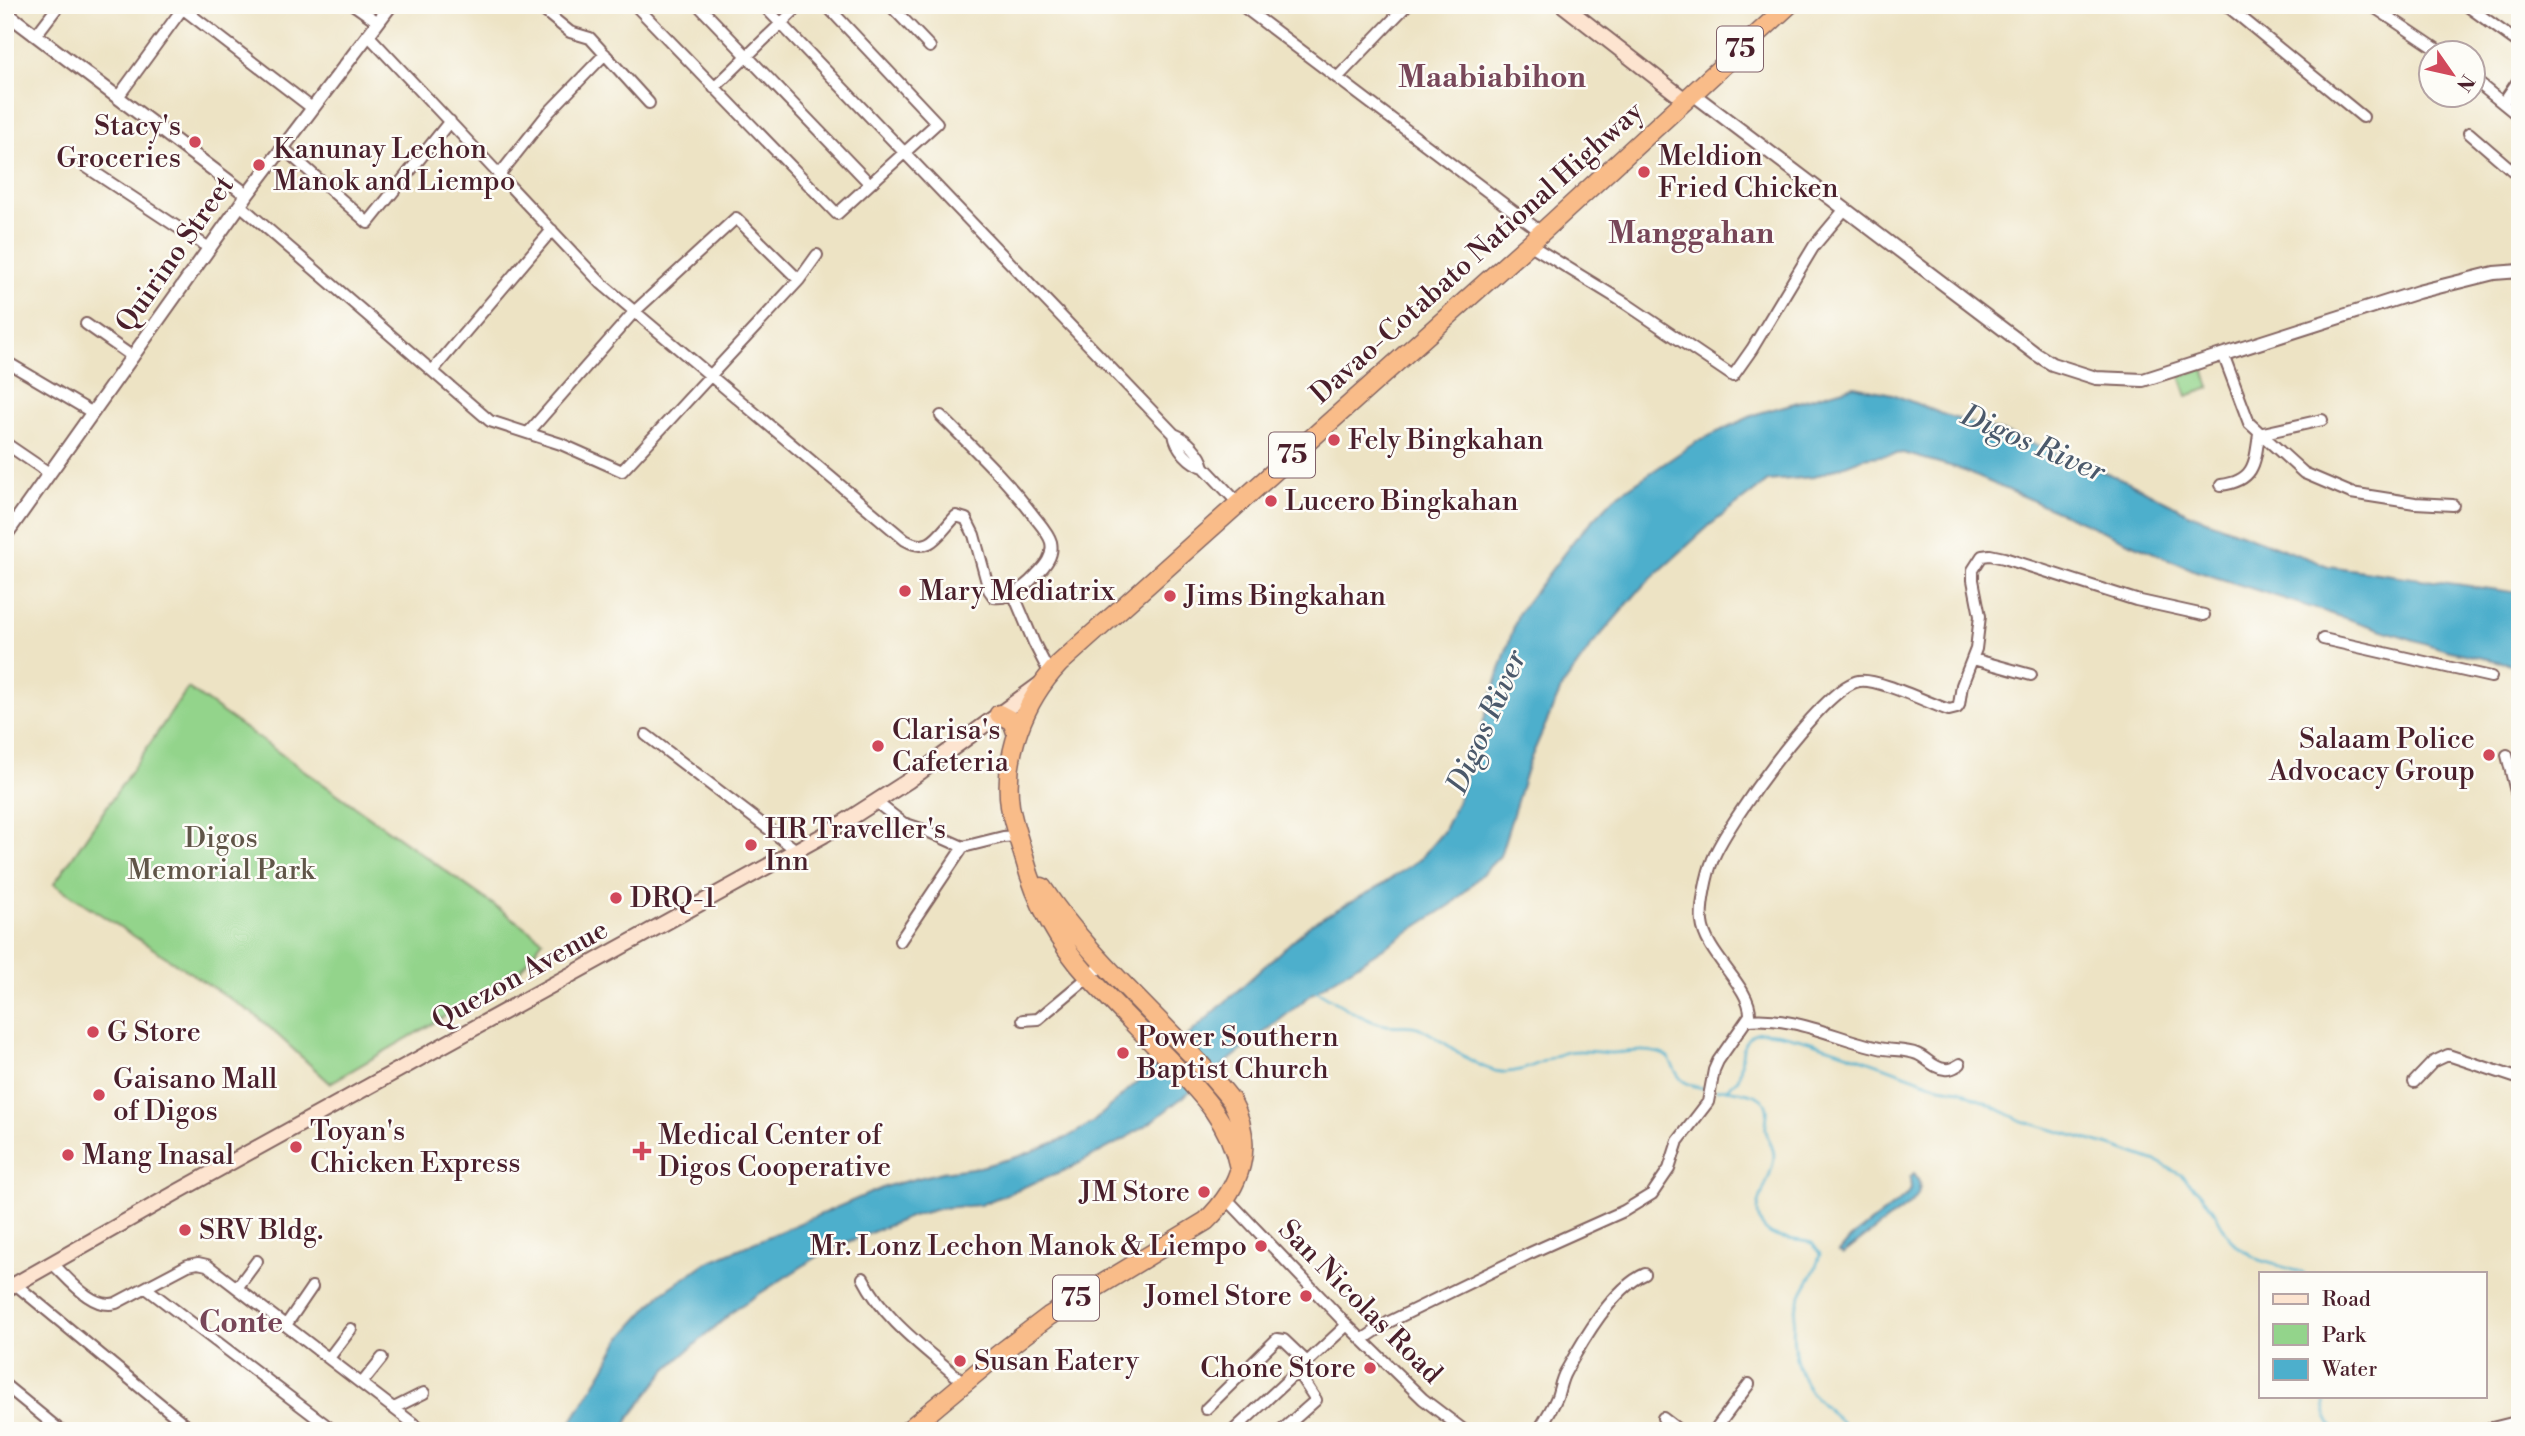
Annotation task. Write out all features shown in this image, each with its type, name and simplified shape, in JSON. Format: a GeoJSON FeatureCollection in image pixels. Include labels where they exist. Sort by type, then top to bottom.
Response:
{"type":"FeatureCollection","features":[{"type":"Feature","properties":{"kind":"highway","name":"Davao-Cotabato National Highway"},"geometry":{"type":"LineString","coordinates":[[1047,678],[1789,5]]}},
{"type":"Feature","properties":{"kind":"highway","name":"75"},"geometry":{"type":"LineString","coordinates":[[907,1431],[1049,1316],[1206,1221],[1227,1199],[1239,1168],[1244,1141],[1242,1125],[1230,1100],[1206,1085],[1162,1040],[1089,977],[1058,937],[1028,876],[1010,806],[1009,786],[1017,735],[1033,699],[1047,678]]}},
{"type":"Feature","properties":{"kind":"highway"},"geometry":{"type":"LineString","coordinates":[[999,714],[1012,720],[1017,735]]}},
{"type":"Feature","properties":{"kind":"highway","name":"75"},"geometry":{"type":"LineString","coordinates":[[1023,854],[1056,909],[1104,964],[1162,1040]]}},
{"type":"Feature","properties":{"kind":"main road"},"geometry":{"type":"LineString","coordinates":[[1563,5],[1689,97]]}},
{"type":"Feature","properties":{"kind":"main road","name":"Quezon Avenue"},"geometry":{"type":"LineString","coordinates":[[10,1287],[796,850],[908,781],[1047,678]]}},
{"type":"Feature","properties":{"kind":"street"},"geometry":{"type":"LineString","coordinates":[[36,35],[59,5]]}},
{"type":"Feature","properties":{"kind":"street"},"geometry":{"type":"LineString","coordinates":[[354,5],[377,22]]}},
{"type":"Feature","properties":{"kind":"street","name":"Quirino Street"},"geometry":{"type":"LineString","coordinates":[[5,536],[209,248],[391,5]]}},
{"type":"Feature","properties":{"kind":"street"},"geometry":{"type":"LineString","coordinates":[[537,5],[570,32],[590,38],[649,103]]}},
{"type":"Feature","properties":{"kind":"street"},"geometry":{"type":"LineString","coordinates":[[635,5],[837,214],[937,122],[827,5]]}},
{"type":"Feature","properties":{"kind":"street"},"geometry":{"type":"LineString","coordinates":[[698,5],[870,184]]}},
{"type":"Feature","properties":{"kind":"street"},"geometry":{"type":"LineString","coordinates":[[763,5],[1174,434],[1175,444],[1196,465],[1204,467],[1238,503]]}},
{"type":"Feature","properties":{"kind":"street"},"geometry":{"type":"LineString","coordinates":[[714,88],[800,5]]}},
{"type":"Feature","properties":{"kind":"street"},"geometry":{"type":"LineString","coordinates":[[890,5],[930,47]]}},
{"type":"Feature","properties":{"kind":"street"},"geometry":{"type":"LineString","coordinates":[[1241,5],[1535,238],[1733,376],[1814,246],[1845,209]]}},
{"type":"Feature","properties":{"kind":"street"},"geometry":{"type":"LineString","coordinates":[[1336,78],[1407,5]]}},
{"type":"Feature","properties":{"kind":"street"},"geometry":{"type":"LineString","coordinates":[[2226,5],[2363,117]]}},
{"type":"Feature","properties":{"kind":"street"},"geometry":{"type":"LineString","coordinates":[[2371,5],[2389,10],[2424,38]]}},
{"type":"Feature","properties":{"kind":"street"},"geometry":{"type":"LineString","coordinates":[[2466,5],[2520,44]]}},
{"type":"Feature","properties":{"kind":"street"},"geometry":{"type":"LineString","coordinates":[[118,97],[184,7],[312,107]]}},
{"type":"Feature","properties":{"kind":"street"},"geometry":{"type":"LineString","coordinates":[[5,12],[118,97],[244,200],[490,421],[573,449],[622,471],[799,280],[817,256]]}},
{"type":"Feature","properties":{"kind":"street"},"geometry":{"type":"LineString","coordinates":[[368,35],[581,264],[634,313],[911,544],[926,545],[956,516],[966,519],[974,535],[991,594],[998,597],[1013,593],[1030,582],[1046,565],[1051,554],[1051,543],[1045,530],[1004,478],[941,416]]}},
{"type":"Feature","properties":{"kind":"street"},"geometry":{"type":"LineString","coordinates":[[499,174],[549,112],[605,54]]}},
{"type":"Feature","properties":{"kind":"street"},"geometry":{"type":"LineString","coordinates":[[2503,103],[2520,78]]}},
{"type":"Feature","properties":{"kind":"street"},"geometry":{"type":"LineString","coordinates":[[2486,89],[2520,117]]}},
{"type":"Feature","properties":{"kind":"street"},"geometry":{"type":"LineString","coordinates":[[1689,97],[1845,209],[2052,364],[2096,378],[2143,380],[2418,292],[2494,273],[2520,271]]}},
{"type":"Feature","properties":{"kind":"street"},"geometry":{"type":"LineString","coordinates":[[282,148],[368,223],[450,121]]}},
{"type":"Feature","properties":{"kind":"street"},"geometry":{"type":"LineString","coordinates":[[2469,133],[2520,177]]}},
{"type":"Feature","properties":{"kind":"street"},"geometry":{"type":"LineString","coordinates":[[85,166],[209,248]]}},
{"type":"Feature","properties":{"kind":"street"},"geometry":{"type":"LineString","coordinates":[[528,433],[634,313],[736,218],[799,280]]}},
{"type":"Feature","properties":{"kind":"street"},"geometry":{"type":"LineString","coordinates":[[433,370],[552,230]]}},
{"type":"Feature","properties":{"kind":"street"},"geometry":{"type":"LineString","coordinates":[[86,324],[133,357]]}},
{"type":"Feature","properties":{"kind":"street"},"geometry":{"type":"LineString","coordinates":[[2223,354],[2249,423],[2304,473],[2351,493],[2414,503],[2453,505]]}},
{"type":"Feature","properties":{"kind":"street"},"geometry":{"type":"LineString","coordinates":[[5,361],[93,413]]}},
{"type":"Feature","properties":{"kind":"street"},"geometry":{"type":"LineString","coordinates":[[2259,434],[2322,420]]}},
{"type":"Feature","properties":{"kind":"street"},"geometry":{"type":"LineString","coordinates":[[2221,485],[2243,480],[2250,472],[2259,434]]}},
{"type":"Feature","properties":{"kind":"street"},"geometry":{"type":"LineString","coordinates":[[5,443],[49,473]]}},
{"type":"Feature","properties":{"kind":"street"},"geometry":{"type":"LineString","coordinates":[[1362,1340],[1389,1322],[1528,1254],[1624,1212],[1652,1194],[1669,1169],[1678,1141],[1709,1102],[1718,1061],[1750,1015],[1749,1003],[1710,945],[1701,921],[1709,873],[1721,844],[1797,734],[1847,684],[1868,680],[1954,710],[1959,705],[1962,685],[1973,659],[1980,616],[1973,570],[1982,556],[2004,558],[2136,600],[2204,615]]}},
{"type":"Feature","properties":{"kind":"street"},"geometry":{"type":"LineString","coordinates":[[1013,593],[1047,678]]}},
{"type":"Feature","properties":{"kind":"street"},"geometry":{"type":"LineString","coordinates":[[2323,639],[2491,677]]}},
{"type":"Feature","properties":{"kind":"street"},"geometry":{"type":"LineString","coordinates":[[1973,659],[2031,675]]}},
{"type":"Feature","properties":{"kind":"street"},"geometry":{"type":"LineString","coordinates":[[646,735],[796,850]]}},
{"type":"Feature","properties":{"kind":"street"},"geometry":{"type":"LineString","coordinates":[[2507,755],[2520,808]]}},
{"type":"Feature","properties":{"kind":"street"},"geometry":{"type":"LineString","coordinates":[[876,802],[904,823],[963,847],[1017,836]]}},
{"type":"Feature","properties":{"kind":"street"},"geometry":{"type":"LineString","coordinates":[[900,941],[963,847]]}},
{"type":"Feature","properties":{"kind":"street"},"geometry":{"type":"LineString","coordinates":[[1023,1020],[1038,1019],[1104,964]]}},
{"type":"Feature","properties":{"kind":"street"},"geometry":{"type":"LineString","coordinates":[[1748,1020],[1787,1020],[1812,1026],[1879,1048],[1915,1053],[1935,1067],[1944,1069],[1952,1069],[1960,1064]]}},
{"type":"Feature","properties":{"kind":"street"},"geometry":{"type":"LineString","coordinates":[[2414,1082],[2433,1062],[2448,1055],[2520,1079]]}},
{"type":"Feature","properties":{"kind":"street","name":"San Nicolas Road"},"geometry":{"type":"LineString","coordinates":[[1227,1199],[1362,1340],[1423,1399],[1464,1430]]}},
{"type":"Feature","properties":{"kind":"street"},"geometry":{"type":"LineString","coordinates":[[237,1288],[257,1261]]}},
{"type":"Feature","properties":{"kind":"street"},"geometry":{"type":"LineString","coordinates":[[52,1263],[86,1295],[101,1303],[116,1303],[188,1265],[198,1263],[212,1269],[423,1431]]}},
{"type":"Feature","properties":{"kind":"street"},"geometry":{"type":"LineString","coordinates":[[1538,1431],[1556,1398],[1564,1373],[1608,1306],[1620,1290],[1633,1279],[1645,1274]]}},
{"type":"Feature","properties":{"kind":"street"},"geometry":{"type":"LineString","coordinates":[[863,1278],[897,1325],[964,1383]]}},
{"type":"Feature","properties":{"kind":"street"},"geometry":{"type":"LineString","coordinates":[[10,1287],[193,1431]]}},
{"type":"Feature","properties":{"kind":"street"},"geometry":{"type":"LineString","coordinates":[[286,1325],[312,1287]]}},
{"type":"Feature","properties":{"kind":"street"},"geometry":{"type":"LineString","coordinates":[[146,1288],[334,1431]]}},
{"type":"Feature","properties":{"kind":"street"},"geometry":{"type":"LineString","coordinates":[[1233,1431],[1347,1325]]}},
{"type":"Feature","properties":{"kind":"street"},"geometry":{"type":"LineString","coordinates":[[329,1358],[351,1329]]}},
{"type":"Feature","properties":{"kind":"street"},"geometry":{"type":"LineString","coordinates":[[1206,1409],[1277,1339],[1284,1339],[1307,1362]]}},
{"type":"Feature","properties":{"kind":"street"},"geometry":{"type":"LineString","coordinates":[[362,1383],[382,1359]]}},
{"type":"Feature","properties":{"kind":"street"},"geometry":{"type":"LineString","coordinates":[[1281,1431],[1316,1399],[1297,1371]]}},
{"type":"Feature","properties":{"kind":"street"},"geometry":{"type":"LineString","coordinates":[[1714,1431],[1749,1384]]}},
{"type":"Feature","properties":{"kind":"street"},"geometry":{"type":"LineString","coordinates":[[5,1385],[61,1431]]}},
{"type":"Feature","properties":{"kind":"street"},"geometry":{"type":"LineString","coordinates":[[394,1408],[424,1393]]}},
{"type":"Feature","properties":{"kind":"street"},"geometry":{"type":"LineString","coordinates":[[1663,1418],[1681,1431]]}},
{"type":"Feature","properties":{"kind":"street"},"geometry":{"type":"LineString","coordinates":[[2480,1431],[2520,1421]]}},
{"type":"Feature","properties":{"kind":"green space"},"geometry":{"type":"Polygon","coordinates":[[[2204,368],[2210,388],[2187,396],[2180,376],[2204,368]]]}},
{"type":"Feature","properties":{"kind":"green space","name":"Digos Memorial Park"},"geometry":{"type":"Polygon","coordinates":[[[188,688],[543,940],[516,975],[330,1083],[258,1017],[54,884],[188,688]]]}},
{"type":"Feature","properties":{"kind":"water","name":"Digos River"},"geometry":{"type":"Polygon","coordinates":[[[1854,386],[1892,394],[1945,415],[2008,434],[2129,482],[2190,514],[2328,566],[2520,593],[2520,666],[2446,650],[2196,571],[1957,468],[1903,453],[1863,458],[1814,477],[1768,481],[1710,525],[1642,587],[1592,645],[1562,687],[1529,762],[1500,856],[1452,904],[1316,991],[1154,1120],[1123,1140],[1070,1168],[980,1205],[942,1208],[912,1216],[828,1250],[737,1308],[667,1369],[622,1431],[566,1431],[620,1339],[661,1294],[706,1263],[887,1186],[942,1172],[980,1167],[1020,1156],[1066,1138],[1092,1123],[1312,923],[1377,888],[1420,859],[1443,832],[1457,803],[1518,614],[1575,539],[1615,497],[1696,442],[1756,414],[1854,386]]]}},
{"type":"Feature","properties":{"kind":"water"},"geometry":{"type":"Polygon","coordinates":[[[1914,1173],[1919,1181],[1919,1189],[1912,1202],[1843,1254],[1839,1252],[1850,1239],[1908,1194],[1911,1189],[1910,1177],[1914,1173]]]}},
{"type":"Feature","properties":{"kind":"waterway"},"geometry":{"type":"LineString","coordinates":[[1315,990],[1372,1021],[1420,1028],[1475,1063],[1495,1071],[1523,1069],[1573,1051],[1648,1051],[1669,1059],[1685,1082],[1707,1089]]}},
{"type":"Feature","properties":{"kind":"waterway"},"geometry":{"type":"LineString","coordinates":[[1717,1090],[1726,1089],[1738,1079],[1743,1049],[1753,1034],[1766,1032],[1813,1042],[1940,1087],[1960,1090],[2022,1121],[2162,1164],[2181,1175],[2199,1192],[2237,1246],[2259,1260],[2301,1272]]}},
{"type":"Feature","properties":{"kind":"waterway"},"geometry":{"type":"LineString","coordinates":[[1726,1089],[1757,1096],[1762,1099],[1767,1109],[1766,1130],[1774,1156],[1759,1201],[1759,1219],[1763,1227],[1779,1237],[1812,1243],[1820,1254],[1794,1317],[1796,1357],[1799,1370],[1811,1392],[1849,1431]]}},
{"type":"Feature","properties":{"kind":"waterway"},"geometry":{"type":"LineString","coordinates":[[2324,1398],[2326,1414],[2335,1431]]}},
{"type":"Feature","properties":{"kind":"place","name":"Stacy's Groceries"},"geometry":{"type":"Point","coordinates":[195,142]}},
{"type":"Feature","properties":{"kind":"place","name":"Kanunay Lechon Manok and Liempo"},"geometry":{"type":"Point","coordinates":[259,165]}},
{"type":"Feature","properties":{"kind":"place","name":"Meldion Fried Chicken"},"geometry":{"type":"Point","coordinates":[1644,172]}},
{"type":"Feature","properties":{"kind":"place","name":"Fely Bingkahan"},"geometry":{"type":"Point","coordinates":[1334,440]}},
{"type":"Feature","properties":{"kind":"place","name":"Lucero Bingkahan"},"geometry":{"type":"Point","coordinates":[1271,501]}},
{"type":"Feature","properties":{"kind":"place","name":"Mary Mediatrix"},"geometry":{"type":"Point","coordinates":[905,591]}},
{"type":"Feature","properties":{"kind":"place","name":"Jims Bingkahan"},"geometry":{"type":"Point","coordinates":[1170,596]}},
{"type":"Feature","properties":{"kind":"place","name":"Clarisa's Cafeteria"},"geometry":{"type":"Point","coordinates":[878,746]}},
{"type":"Feature","properties":{"kind":"place","name":"Salaam Police Advocacy Group"},"geometry":{"type":"Point","coordinates":[2489,755]}},
{"type":"Feature","properties":{"kind":"place","name":"HR Traveller's Inn"},"geometry":{"type":"Point","coordinates":[751,845]}},
{"type":"Feature","properties":{"kind":"place","name":"DRQ-1"},"geometry":{"type":"Point","coordinates":[616,898]}},
{"type":"Feature","properties":{"kind":"place","name":"G Store"},"geometry":{"type":"Point","coordinates":[93,1032]}},
{"type":"Feature","properties":{"kind":"place","name":"Power Southern Baptist Church"},"geometry":{"type":"Point","coordinates":[1123,1053]}},
{"type":"Feature","properties":{"kind":"place","name":"Gaisano Mall of Digos"},"geometry":{"type":"Point","coordinates":[99,1095]}},
{"type":"Feature","properties":{"kind":"place","name":"Toyan's Chicken Express"},"geometry":{"type":"Point","coordinates":[296,1147]}},
{"type":"Feature","properties":{"kind":"place","name":"Medical Center of Digos Cooperative"},"geometry":{"type":"Point","coordinates":[642,1151]}},
{"type":"Feature","properties":{"kind":"place","name":"Mang Inasal"},"geometry":{"type":"Point","coordinates":[68,1155]}},
{"type":"Feature","properties":{"kind":"place","name":"JM Store"},"geometry":{"type":"Point","coordinates":[1204,1192]}},
{"type":"Feature","properties":{"kind":"place","name":"SRV Bldg."},"geometry":{"type":"Point","coordinates":[185,1230]}},
{"type":"Feature","properties":{"kind":"place","name":"Mr. Lonz Lechon Manok & Liempo"},"geometry":{"type":"Point","coordinates":[1261,1246]}},
{"type":"Feature","properties":{"kind":"place","name":"Jomel Store"},"geometry":{"type":"Point","coordinates":[1306,1296]}},
{"type":"Feature","properties":{"kind":"place","name":"Susan Eatery"},"geometry":{"type":"Point","coordinates":[960,1361]}},
{"type":"Feature","properties":{"kind":"place","name":"Chone Store"},"geometry":{"type":"Point","coordinates":[1370,1368]}},
{"type":"Feature","properties":{"kind":"district","name":"Maabiabihon"},"geometry":{"type":"Point","coordinates":[1492,78]}},
{"type":"Feature","properties":{"kind":"district","name":"Manggahan"},"geometry":{"type":"Point","coordinates":[1691,234]}},
{"type":"Feature","properties":{"kind":"district","name":"Conte"},"geometry":{"type":"Point","coordinates":[241,1323]}}]}
